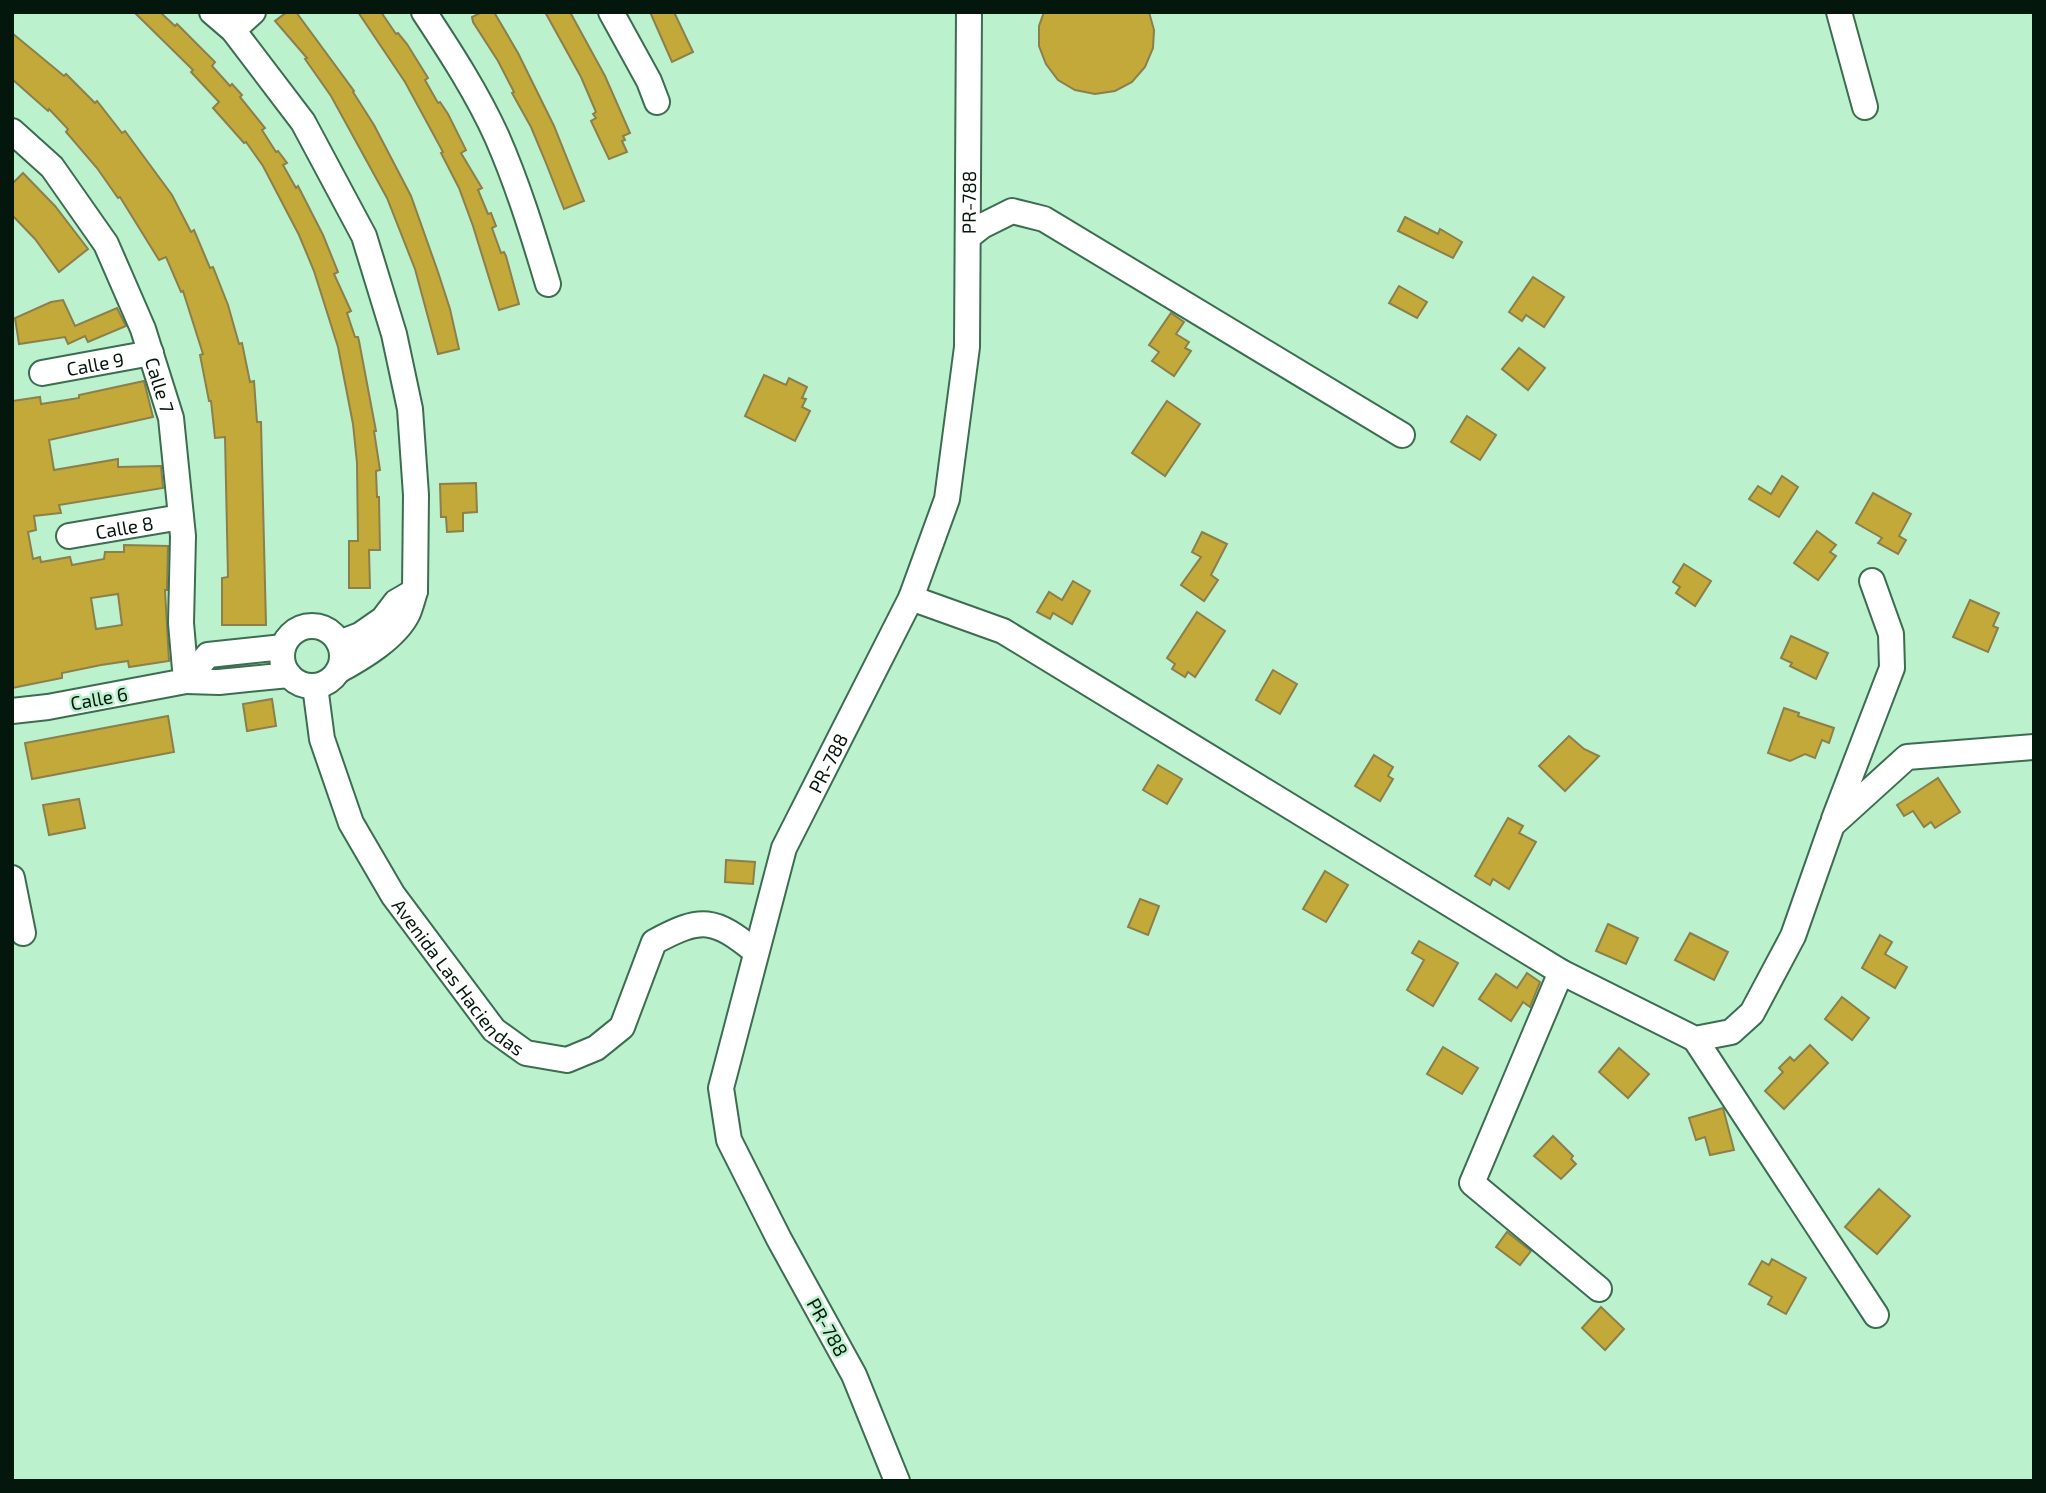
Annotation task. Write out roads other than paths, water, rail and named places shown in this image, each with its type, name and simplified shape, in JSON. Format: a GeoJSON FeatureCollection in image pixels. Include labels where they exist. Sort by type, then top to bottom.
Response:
{"type":"FeatureCollection","features":[{"type":"Feature","properties":{"kind":"street"},"geometry":{"type":"LineString","coordinates":[[212,12],[233,30],[303,121],[364,236],[394,334],[410,409],[416,495],[415,591],[408,614],[388,625],[338,643]]}},
{"type":"Feature","properties":{"kind":"street"},"geometry":{"type":"LineString","coordinates":[[233,30],[253,12]]}},
{"type":"Feature","properties":{"kind":"street"},"geometry":{"type":"LineString","coordinates":[[424,12],[460,68],[496,136],[525,208],[548,284]]}},
{"type":"Feature","properties":{"kind":"street"},"geometry":{"type":"LineString","coordinates":[[611,12],[649,81],[657,102]]}},
{"type":"Feature","properties":{"kind":"street","name":"PR-788"},"geometry":{"type":"LineString","coordinates":[[897,1481],[854,1375],[779,1239],[729,1140],[721,1088],[784,848],[911,598],[947,499],[967,347],[969,12]]}},
{"type":"Feature","properties":{"kind":"street"},"geometry":{"type":"LineString","coordinates":[[1839,12],[1865,107]]}},
{"type":"Feature","properties":{"kind":"street","name":"Calle 7"},"geometry":{"type":"LineString","coordinates":[[12,131],[52,167],[106,244],[143,329],[171,418],[183,536],[181,623],[186,681]]}},
{"type":"Feature","properties":{"kind":"street"},"geometry":{"type":"LineString","coordinates":[[968,237],[982,226],[1012,211],[1044,219],[1402,435]]}},
{"type":"Feature","properties":{"kind":"street","name":"Calle 9"},"geometry":{"type":"LineString","coordinates":[[42,373],[150,353]]}},
{"type":"Feature","properties":{"kind":"street","name":"Calle 8"},"geometry":{"type":"LineString","coordinates":[[69,536],[181,517]]}},
{"type":"Feature","properties":{"kind":"street"},"geometry":{"type":"LineString","coordinates":[[1695,1039],[1731,1032],[1752,1013],[1793,936],[1892,668],[1891,634],[1872,581]]}},
{"type":"Feature","properties":{"kind":"street"},"geometry":{"type":"LineString","coordinates":[[911,598],[1003,631],[1561,972],[1695,1039],[1876,1315]]}},
{"type":"Feature","properties":{"kind":"street"},"geometry":{"type":"LineString","coordinates":[[338,671],[342,652],[338,643],[325,629],[315,627],[296,631],[288,638],[282,657],[289,675],[296,682],[315,686],[367,656],[388,625]]}},
{"type":"Feature","properties":{"kind":"street"},"geometry":{"type":"LineString","coordinates":[[186,681],[208,655],[284,647]]}},
{"type":"Feature","properties":{"kind":"street","name":"Calle 6"},"geometry":{"type":"LineString","coordinates":[[12,711],[73,703],[186,681],[219,682],[289,675]]}},
{"type":"Feature","properties":{"kind":"street","name":"Avenida Las Haciendas"},"geometry":{"type":"LineString","coordinates":[[315,686],[322,739],[351,823],[393,895],[494,1030],[526,1053],[567,1059],[596,1048],[614,1034],[622,1027],[654,942],[683,926],[706,923],[731,932],[756,952]]}},
{"type":"Feature","properties":{"kind":"street"},"geometry":{"type":"LineString","coordinates":[[1832,825],[1907,757],[2034,747]]}},
{"type":"Feature","properties":{"kind":"street"},"geometry":{"type":"LineString","coordinates":[[12,878],[23,933]]}},
{"type":"Feature","properties":{"kind":"street"},"geometry":{"type":"LineString","coordinates":[[1561,972],[1472,1183],[1599,1289]]}}]}
